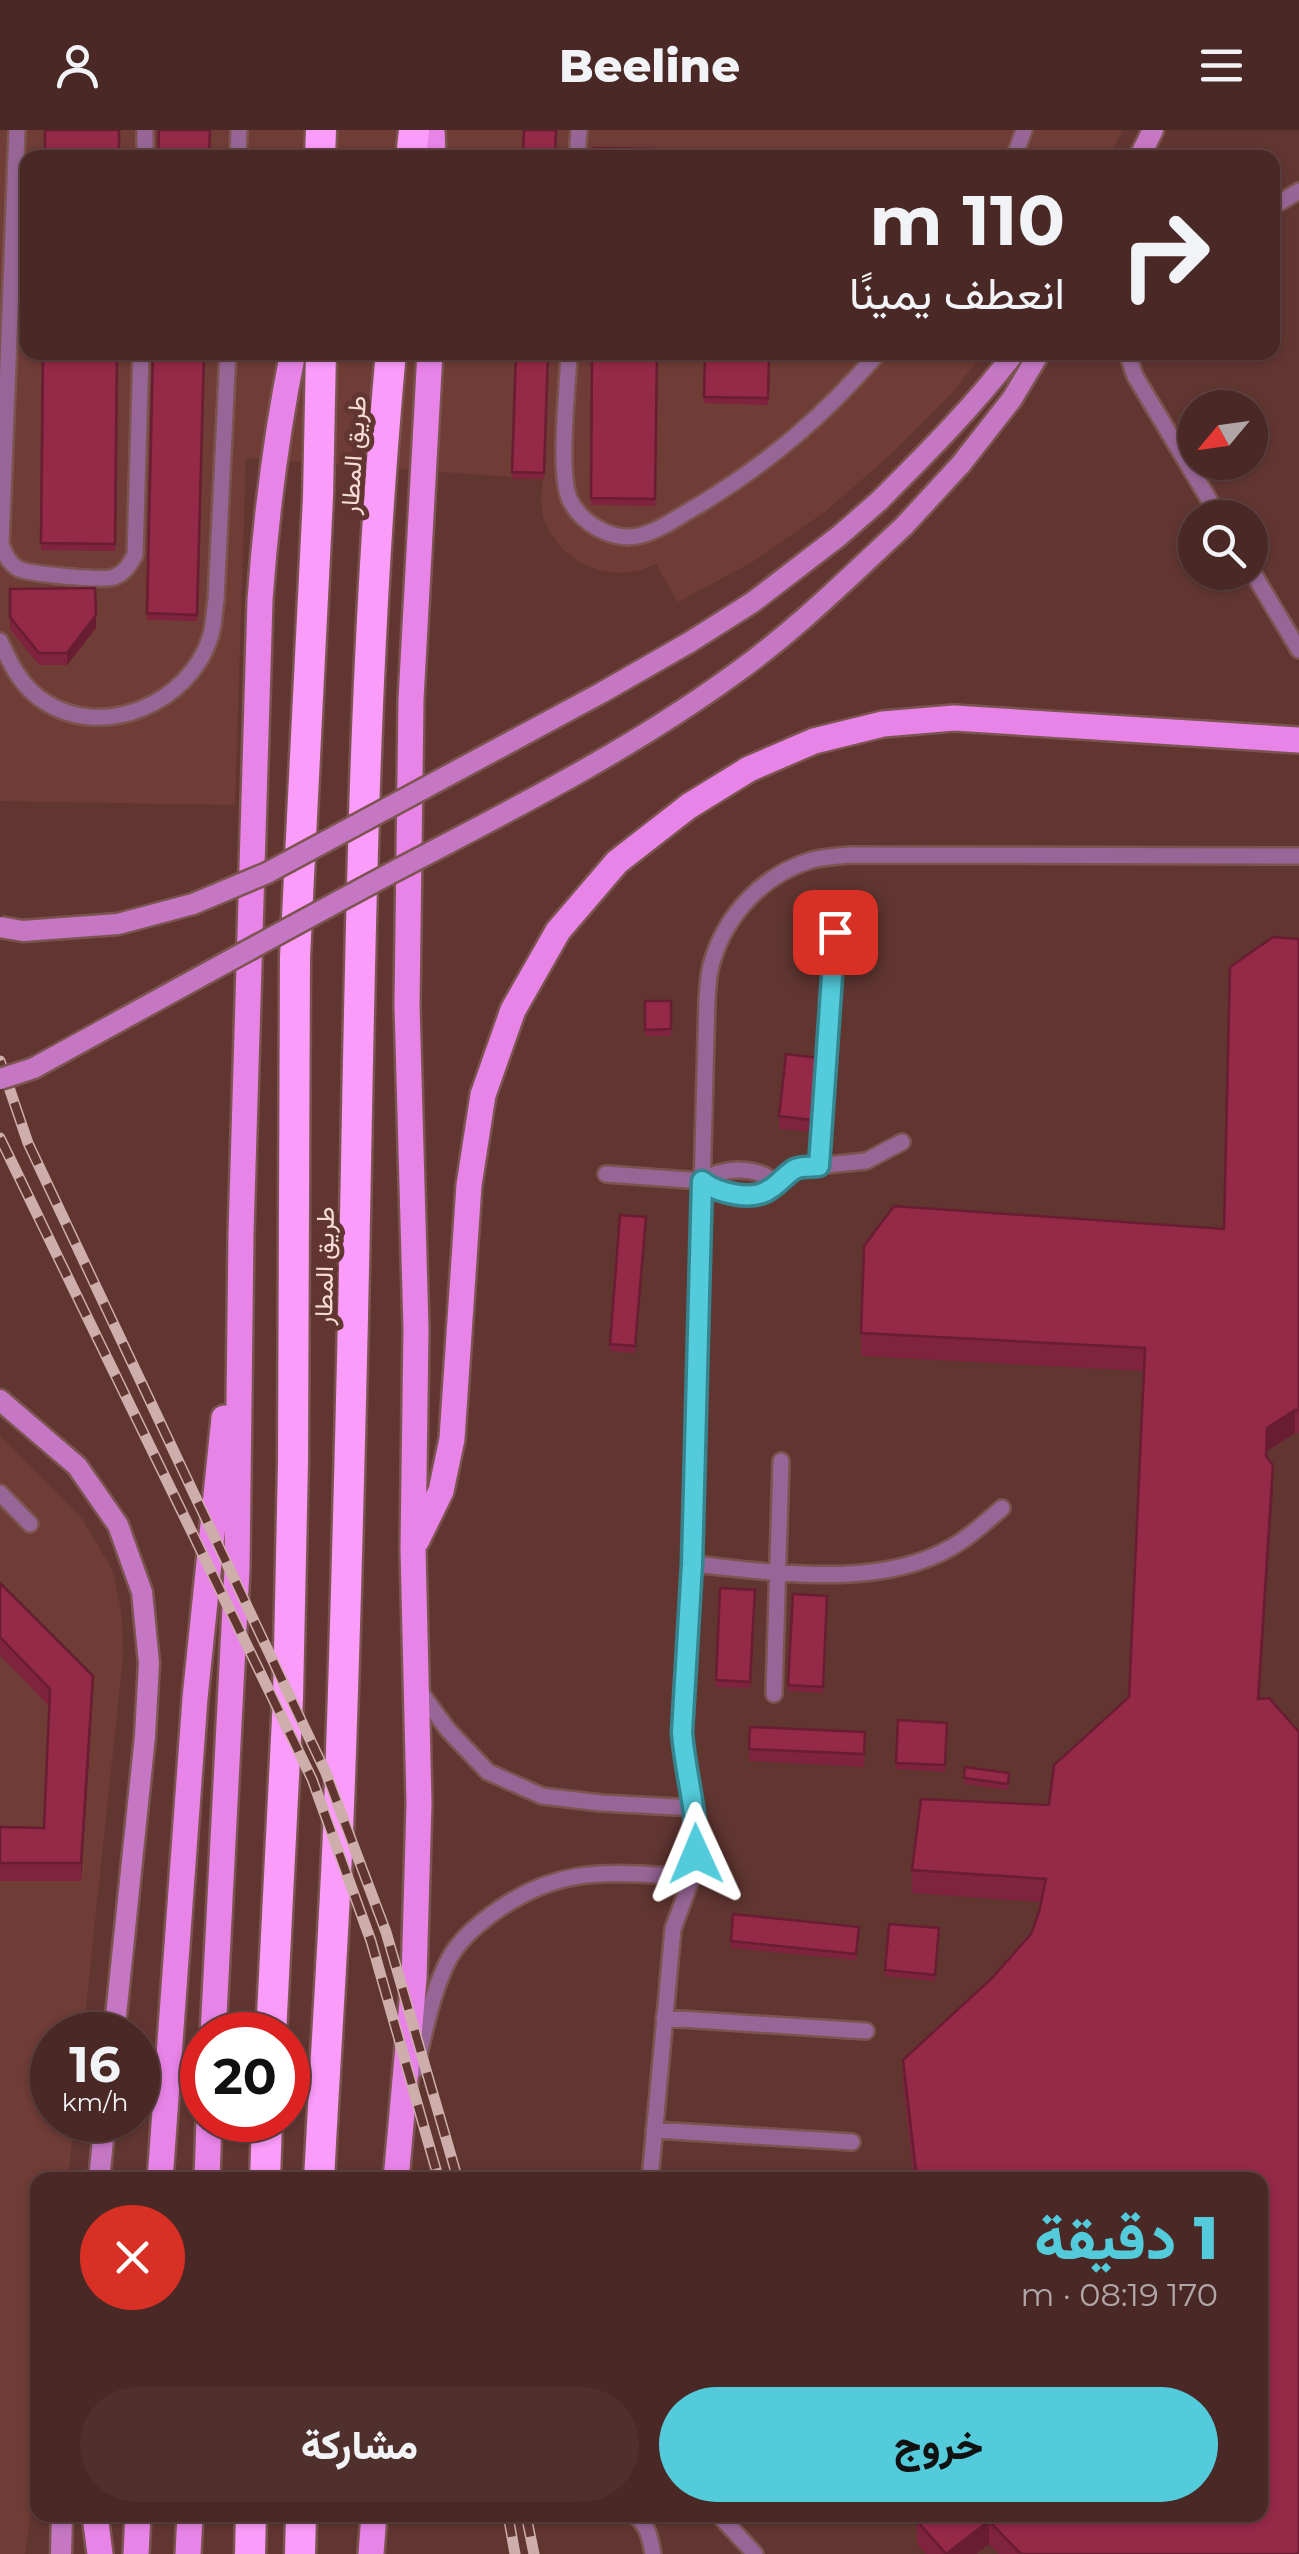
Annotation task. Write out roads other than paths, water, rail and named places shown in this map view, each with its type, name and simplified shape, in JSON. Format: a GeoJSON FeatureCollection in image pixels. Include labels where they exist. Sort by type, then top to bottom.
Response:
{"type":"FeatureCollection","features":[{"type":"Feature","properties":{"kind":"highway","name":"طريق المطار"},"geometry":{"type":"LineString","coordinates":[[272,2012],[288,1698],[293,1482],[295,956],[318,497],[321,360]]}},
{"type":"Feature","properties":{"kind":"highway","name":"طريق المطار"},"geometry":{"type":"LineString","coordinates":[[319,2172],[346,1608],[358,991],[368,715],[390,360]]}},
{"type":"Feature","properties":{"kind":"highway"},"geometry":{"type":"LineString","coordinates":[[265,2172],[266,2142]]}},
{"type":"Feature","properties":{"kind":"highway"},"geometry":{"type":"LineString","coordinates":[[250,2554],[251,2522]]}},
{"type":"Feature","properties":{"kind":"highway"},"geometry":{"type":"LineString","coordinates":[[300,2554],[302,2522]]}},
{"type":"Feature","properties":{"kind":"main road"},"geometry":{"type":"LineString","coordinates":[[214,2012],[237,1569],[239,1330],[260,600],[278,424],[291,360]]}},
{"type":"Feature","properties":{"kind":"main road"},"geometry":{"type":"LineString","coordinates":[[397,2172],[414,1979],[420,1802],[413,1550],[416,1329],[407,1006],[411,699],[430,360]]}},
{"type":"Feature","properties":{"kind":"main road"},"geometry":{"type":"LineString","coordinates":[[0,927],[23,931],[118,924],[193,904],[267,873],[601,693],[753,602],[839,536],[936,444],[1008,360]]}},
{"type":"Feature","properties":{"kind":"main road"},"geometry":{"type":"LineString","coordinates":[[0,1079],[34,1068],[668,721],[791,631],[904,526],[1012,399],[1035,360]]}},
{"type":"Feature","properties":{"kind":"main road"},"geometry":{"type":"LineString","coordinates":[[413,1550],[441,1491],[452,1439],[469,1185],[483,1096],[513,1010],[558,931],[617,862],[688,806],[749,769],[814,741],[883,724],[954,718],[1299,740]]}},
{"type":"Feature","properties":{"kind":"main road"},"geometry":{"type":"LineString","coordinates":[[161,2169],[195,1698],[224,1416],[239,1330]]}},
{"type":"Feature","properties":{"kind":"main road"},"geometry":{"type":"LineString","coordinates":[[0,1400],[77,1466],[118,1525],[142,1592],[149,1664],[146,1736],[116,2012]]}},
{"type":"Feature","properties":{"kind":"main road"},"geometry":{"type":"LineString","coordinates":[[99,2172],[102,2142]]}},
{"type":"Feature","properties":{"kind":"main road"},"geometry":{"type":"LineString","coordinates":[[207,2172],[209,2142]]}},
{"type":"Feature","properties":{"kind":"main road"},"geometry":{"type":"LineString","coordinates":[[61,2554],[62,2522]]}},
{"type":"Feature","properties":{"kind":"main road"},"geometry":{"type":"LineString","coordinates":[[96,2522],[100,2554]]}},
{"type":"Feature","properties":{"kind":"main road"},"geometry":{"type":"LineString","coordinates":[[136,2554],[138,2522]]}},
{"type":"Feature","properties":{"kind":"main road"},"geometry":{"type":"LineString","coordinates":[[188,2554],[190,2522]]}},
{"type":"Feature","properties":{"kind":"main road"},"geometry":{"type":"LineString","coordinates":[[371,2554],[373,2522]]}},
{"type":"Feature","properties":{"kind":"lane"},"geometry":{"type":"LineString","coordinates":[[17,130],[0,547],[20,569],[97,579],[114,577],[127,568],[135,554],[137,538],[141,360]]}},
{"type":"Feature","properties":{"kind":"lane"},"geometry":{"type":"LineString","coordinates":[[0,641],[16,675],[45,702],[82,716],[123,716],[160,701],[190,675],[210,639],[216,600],[228,360]]}},
{"type":"Feature","properties":{"kind":"lane"},"geometry":{"type":"LineString","coordinates":[[569,360],[564,471],[569,498],[584,520],[608,534],[634,537],[660,528],[739,480],[845,392],[872,360]]}},
{"type":"Feature","properties":{"kind":"lane"},"geometry":{"type":"LineString","coordinates":[[1130,360],[1135,376],[1209,500]]}},
{"type":"Feature","properties":{"kind":"lane"},"geometry":{"type":"LineString","coordinates":[[1263,590],[1299,650]]}},
{"type":"Feature","properties":{"kind":"lane"},"geometry":{"type":"LineString","coordinates":[[651,2172],[673,1929],[692,1878],[697,1831],[682,1732],[692,1564],[706,1000],[711,963],[726,928],[748,898],[778,875],[813,860],[850,855],[1299,856]]}},
{"type":"Feature","properties":{"kind":"lane"},"geometry":{"type":"LineString","coordinates":[[819,1166],[835,932]]}},
{"type":"Feature","properties":{"kind":"lane"},"geometry":{"type":"LineString","coordinates":[[606,1174],[702,1181],[717,1191],[763,1193],[798,1168],[866,1161],[902,1142]]}},
{"type":"Feature","properties":{"kind":"lane"},"geometry":{"type":"LineString","coordinates":[[702,1181],[718,1173],[759,1172],[776,1184]]}},
{"type":"Feature","properties":{"kind":"lane"},"geometry":{"type":"LineString","coordinates":[[774,1694],[781,1461]]}},
{"type":"Feature","properties":{"kind":"lane"},"geometry":{"type":"LineString","coordinates":[[0,1493],[30,1524]]}},
{"type":"Feature","properties":{"kind":"lane"},"geometry":{"type":"LineString","coordinates":[[692,1564],[778,1572],[856,1574],[888,1570],[950,1548],[1002,1508]]}},
{"type":"Feature","properties":{"kind":"lane"},"geometry":{"type":"LineString","coordinates":[[416,1686],[448,1730],[488,1772],[542,1796],[695,1808]]}},
{"type":"Feature","properties":{"kind":"lane"},"geometry":{"type":"LineString","coordinates":[[399,2137],[433,2000],[450,1956],[480,1923],[515,1897],[556,1880],[600,1872],[692,1878]]}},
{"type":"Feature","properties":{"kind":"lane"},"geometry":{"type":"LineString","coordinates":[[664,2018],[866,2031]]}},
{"type":"Feature","properties":{"kind":"lane"},"geometry":{"type":"LineString","coordinates":[[654,2130],[852,2142]]}},
{"type":"Feature","properties":{"kind":"lane"},"geometry":{"type":"LineString","coordinates":[[642,2522],[650,2534],[653,2554]]}},
{"type":"Feature","properties":{"kind":"lane"},"geometry":{"type":"LineString","coordinates":[[725,2522],[755,2554]]}},
{"type":"Feature","properties":{"kind":"railway"},"geometry":{"type":"LineString","coordinates":[[0,1061],[28,1143],[326,1773],[386,1932],[456,2172]]}},
{"type":"Feature","properties":{"kind":"railway"},"geometry":{"type":"LineString","coordinates":[[0,1138],[312,1779],[371,1941],[437,2172]]}},
{"type":"Feature","properties":{"kind":"railway"},"geometry":{"type":"LineString","coordinates":[[509,2522],[515,2554]]}},
{"type":"Feature","properties":{"kind":"railway"},"geometry":{"type":"LineString","coordinates":[[527,2522],[534,2554]]}}]}
